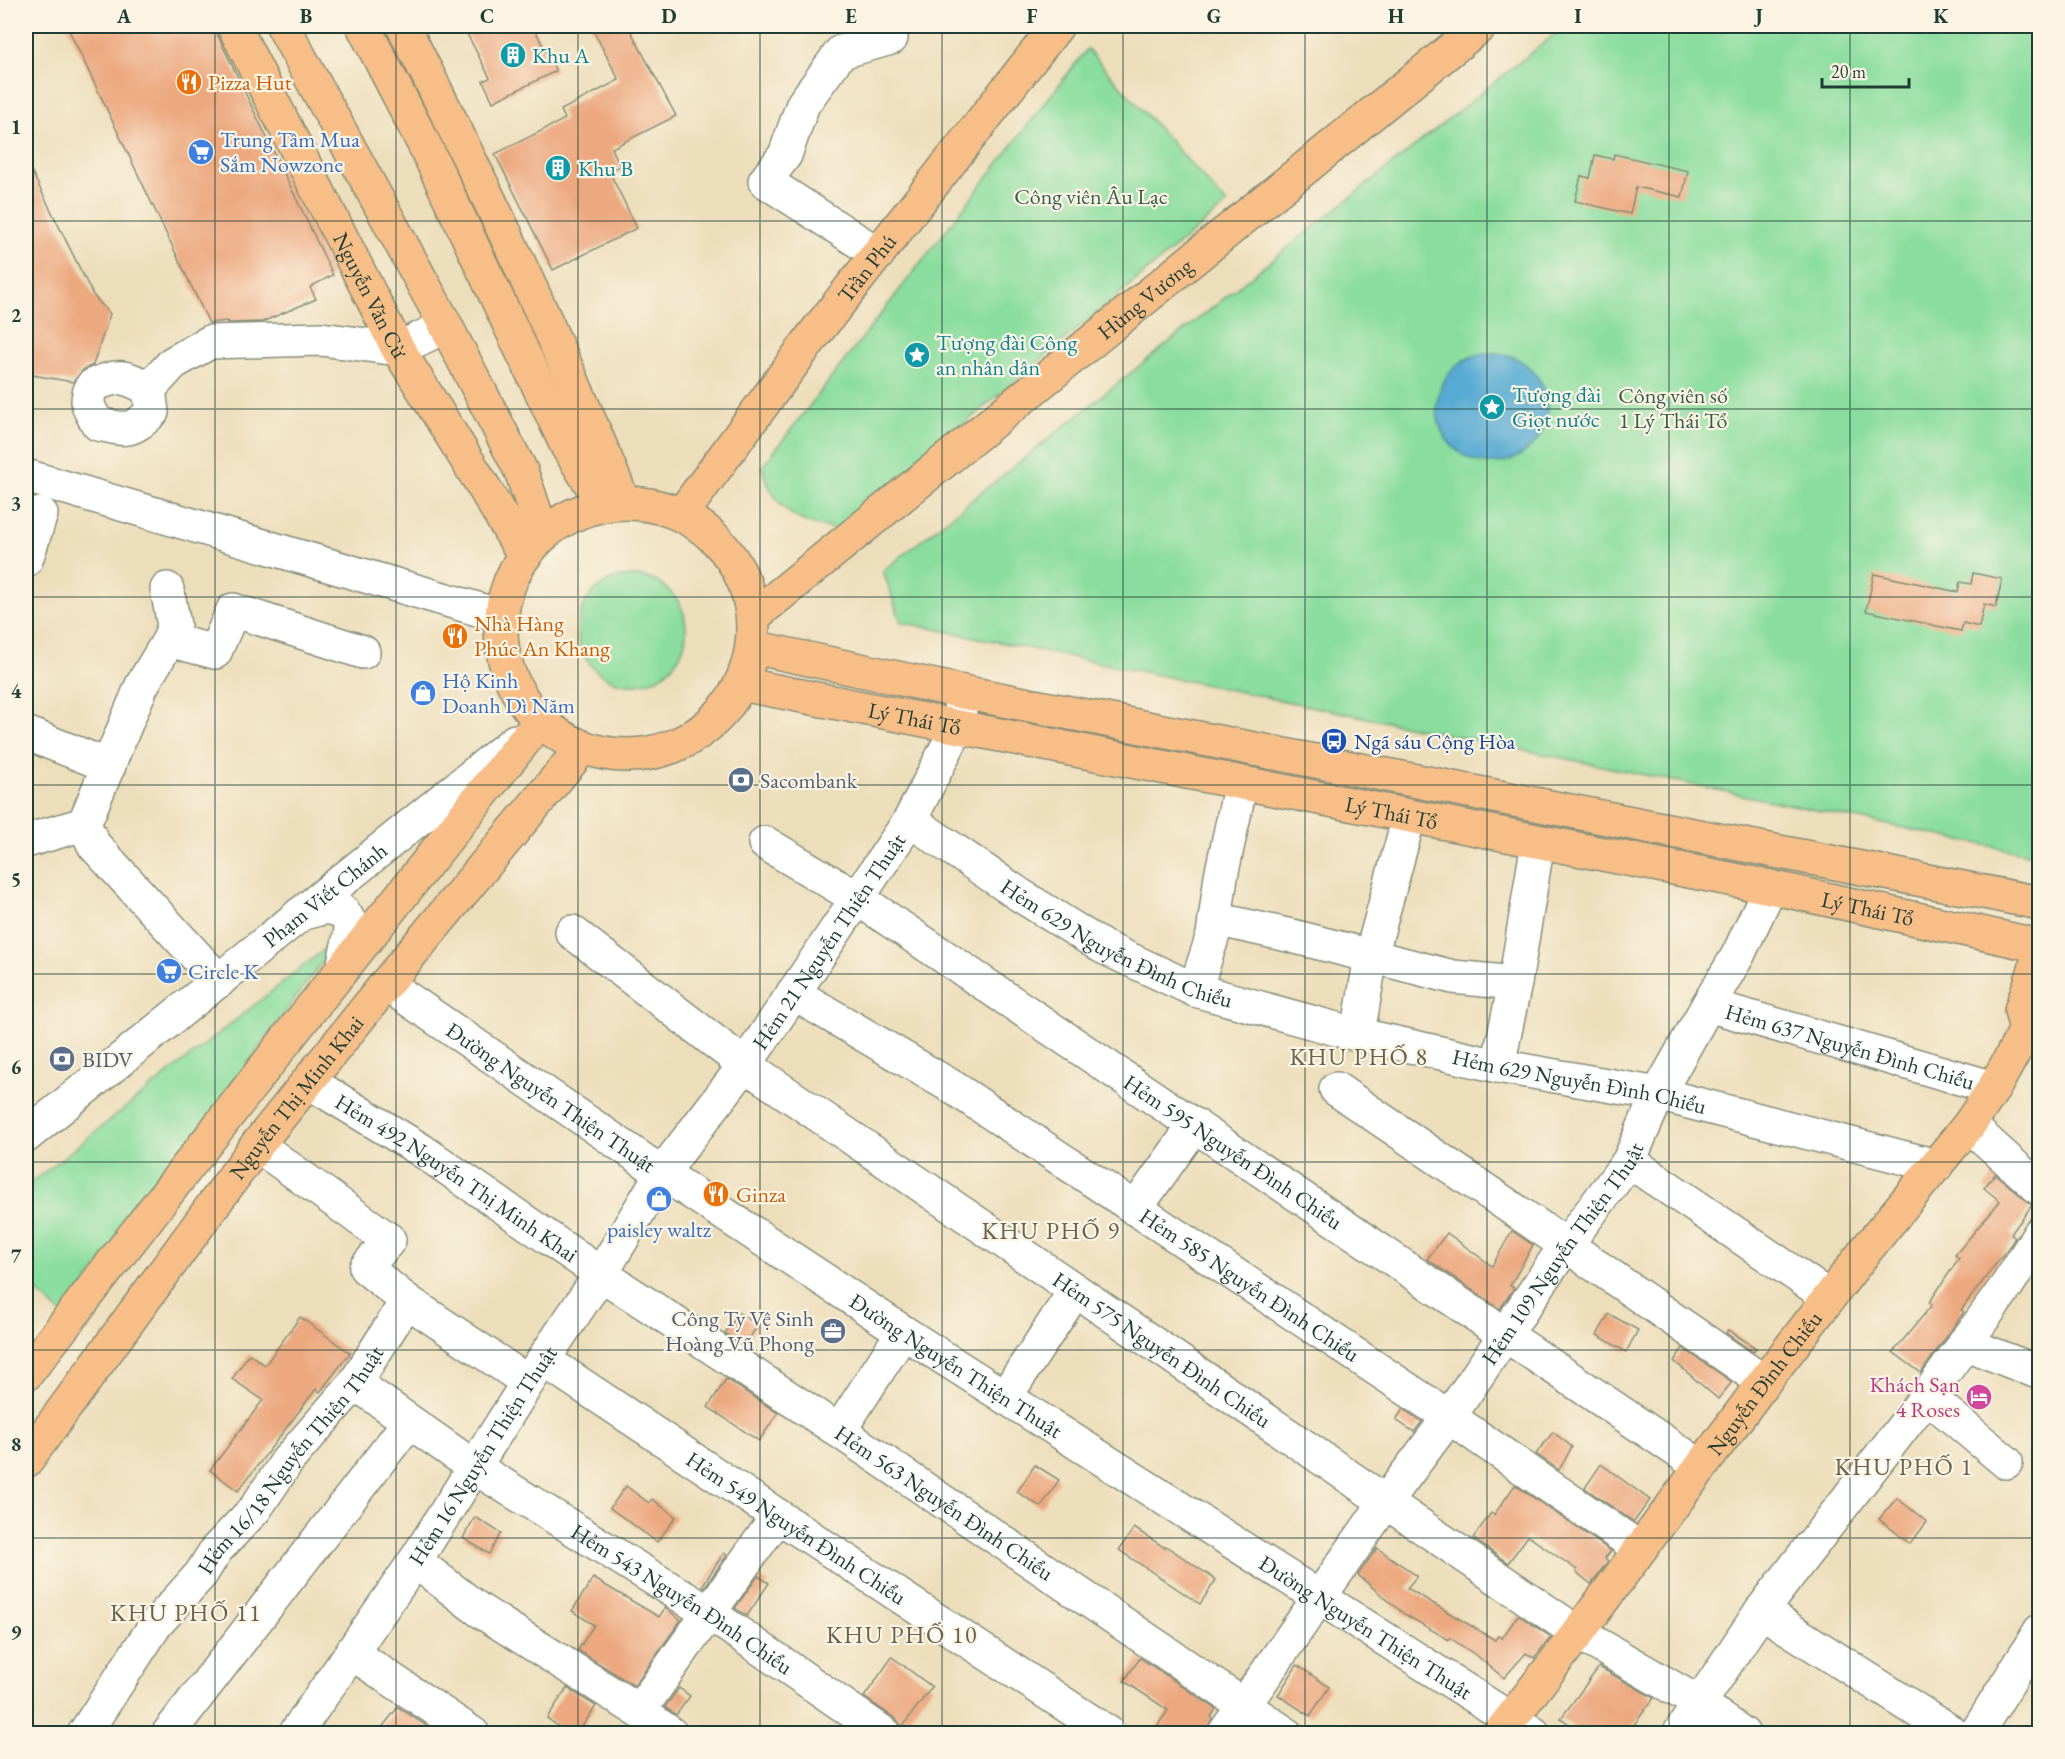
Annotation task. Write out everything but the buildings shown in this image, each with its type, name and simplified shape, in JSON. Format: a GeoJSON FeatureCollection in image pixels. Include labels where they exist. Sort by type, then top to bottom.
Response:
{"type":"FeatureCollection","features":[{"type":"Feature","properties":{"kind":"main road","name":"Nguyễn Văn Cừ"},"geometry":{"type":"LineString","coordinates":[[234,26],[398,349],[485,489],[534,545]]}},
{"type":"Feature","properties":{"kind":"main road"},"geometry":{"type":"LineString","coordinates":[[282,26],[446,326],[521,471],[534,545]]}},
{"type":"Feature","properties":{"kind":"main road"},"geometry":{"type":"LineString","coordinates":[[363,26],[426,148],[567,446],[614,504]]}},
{"type":"Feature","properties":{"kind":"main road"},"geometry":{"type":"LineString","coordinates":[[403,26],[468,153],[590,420],[614,504]]}},
{"type":"Feature","properties":{"kind":"main road","name":"Trần Phú"},"geometry":{"type":"LineString","coordinates":[[681,515],[813,336],[1057,26]]}},
{"type":"Feature","properties":{"kind":"main road","name":"Hùng Vương"},"geometry":{"type":"LineString","coordinates":[[755,615],[1473,28]]}},
{"type":"Feature","properties":{"kind":"main road"},"geometry":{"type":"LineString","coordinates":[[273,104],[314,86]]}},
{"type":"Feature","properties":{"kind":"main road"},"geometry":{"type":"LineString","coordinates":[[614,504],[644,504],[681,515],[702,527],[720,543],[735,563],[746,584],[755,615],[752,647],[741,684],[727,706],[708,725],[686,740],[662,750],[609,754],[583,747],[561,736],[540,721],[509,676],[501,647],[501,616],[513,574],[534,545],[567,518],[585,510],[614,504]]}},
{"type":"Feature","properties":{"kind":"main road","name":"Lý Thái Tổ"},"geometry":{"type":"LineString","coordinates":[[752,647],[963,692],[2040,903]]}},
{"type":"Feature","properties":{"kind":"main road","name":"Lý Thái Tổ"},"geometry":{"type":"LineString","coordinates":[[741,684],[1770,887],[2040,947]]}},
{"type":"Feature","properties":{"kind":"main road","name":"Nguyễn Thị Minh Khai"},"geometry":{"type":"LineString","coordinates":[[26,1374],[343,968],[540,721]]}},
{"type":"Feature","properties":{"kind":"main road","name":"Nguyễn Thị Minh Khai"},"geometry":{"type":"LineString","coordinates":[[26,1461],[257,1145],[309,1082],[313,1073],[583,747]]}},
{"type":"Feature","properties":{"kind":"main road","name":"Nguyễn Đình Chiểu"},"geometry":{"type":"LineString","coordinates":[[1514,1728],[1578,1633],[1700,1466],[1829,1297],[1969,1125],[1994,1088],[2033,1026],[2021,1010],[2036,969],[2040,947]]}},
{"type":"Feature","properties":{"kind":"street"},"geometry":{"type":"LineString","coordinates":[[878,254],[765,181],[785,155],[803,104],[841,52],[891,39]]}},
{"type":"Feature","properties":{"kind":"street"},"geometry":{"type":"LineString","coordinates":[[149,390],[173,363],[210,342],[321,339],[398,349],[446,326]]}},
{"type":"Feature","properties":{"kind":"street"},"geometry":{"type":"LineString","coordinates":[[26,476],[48,485],[501,616]]}},
{"type":"Feature","properties":{"kind":"street"},"geometry":{"type":"LineString","coordinates":[[26,560],[41,514]]}},
{"type":"Feature","properties":{"kind":"street"},"geometry":{"type":"LineString","coordinates":[[167,589],[174,625],[169,639],[141,685],[84,824],[94,845],[219,981]]}},
{"type":"Feature","properties":{"kind":"street"},"geometry":{"type":"LineString","coordinates":[[169,639],[215,652],[232,610],[363,652]]}},
{"type":"Feature","properties":{"kind":"street","name":"Hẻm 21 Nguyễn Thiện Thuật"},"geometry":{"type":"LineString","coordinates":[[662,1173],[745,1065],[910,820],[957,728],[963,692]]}},
{"type":"Feature","properties":{"kind":"street","name":"Phạm Viết Chánh"},"geometry":{"type":"LineString","coordinates":[[26,1136],[540,721]]}},
{"type":"Feature","properties":{"kind":"street"},"geometry":{"type":"LineString","coordinates":[[26,733],[109,766]]}},
{"type":"Feature","properties":{"kind":"street"},"geometry":{"type":"LineString","coordinates":[[1195,990],[1213,935],[1221,876],[1241,783]]}},
{"type":"Feature","properties":{"kind":"street"},"geometry":{"type":"LineString","coordinates":[[1358,1034],[1371,956],[1409,816]]}},
{"type":"Feature","properties":{"kind":"street","name":"Hẻm 629 Nguyễn Ðình Chiểu"},"geometry":{"type":"LineString","coordinates":[[910,820],[1020,895],[1103,947],[1195,990],[1358,1034],[1498,1066],[1658,1094],[1936,1166]]}},
{"type":"Feature","properties":{"kind":"street"},"geometry":{"type":"LineString","coordinates":[[26,841],[84,824]]}},
{"type":"Feature","properties":{"kind":"street"},"geometry":{"type":"LineString","coordinates":[[1717,877],[1724,841]]}},
{"type":"Feature","properties":{"kind":"street"},"geometry":{"type":"LineString","coordinates":[[1498,1066],[1515,983],[1538,842]]}},
{"type":"Feature","properties":{"kind":"street","name":"Hẻm 595 Nguyễn Ðình Chiểu"},"geometry":{"type":"LineString","coordinates":[[765,843],[857,898],[1700,1466]]}},
{"type":"Feature","properties":{"kind":"street","name":"Hẻm 109 Nguyễn Thiện Thuật"},"geometry":{"type":"LineString","coordinates":[[1224,1734],[1385,1503],[1449,1417],[1566,1245],[1629,1161],[1658,1094],[1738,955],[1770,887]]}},
{"type":"Feature","properties":{"kind":"street"},"geometry":{"type":"LineString","coordinates":[[300,914],[326,907],[343,911],[352,926],[343,968]]}},
{"type":"Feature","properties":{"kind":"street"},"geometry":{"type":"LineString","coordinates":[[1215,919],[1454,977],[1515,983]]}},
{"type":"Feature","properties":{"kind":"street","name":"Hẻm 575 Nguyễn Ðình Chiểu"},"geometry":{"type":"LineString","coordinates":[[572,932],[745,1065],[1578,1633],[1699,1703],[1743,1734]]}},
{"type":"Feature","properties":{"kind":"street","name":"Đường Nguyễn Thiện Thuật"},"geometry":{"type":"LineString","coordinates":[[386,984],[662,1173],[903,1332],[1319,1596],[1514,1728]]}},
{"type":"Feature","properties":{"kind":"street","name":"Hẻm 585 Nguyễn Ðình Chiểu"},"geometry":{"type":"LineString","coordinates":[[793,993],[954,1089],[1449,1417],[1639,1548]]}},
{"type":"Feature","properties":{"kind":"street","name":"Hẻm 637 Nguyễn Ðình Chiểu"},"geometry":{"type":"LineString","coordinates":[[1708,1005],[1994,1088]]}},
{"type":"Feature","properties":{"kind":"street","name":"Hẻm 492 Nguyễn Thị Minh Khai"},"geometry":{"type":"LineString","coordinates":[[309,1082],[421,1150],[601,1274]]}},
{"type":"Feature","properties":{"kind":"street"},"geometry":{"type":"LineString","coordinates":[[1336,1089],[1764,1382]]}},
{"type":"Feature","properties":{"kind":"street"},"geometry":{"type":"LineString","coordinates":[[1135,1209],[1195,1125]]}},
{"type":"Feature","properties":{"kind":"street"},"geometry":{"type":"LineString","coordinates":[[1969,1125],[2040,1189]]}},
{"type":"Feature","properties":{"kind":"street"},"geometry":{"type":"LineString","coordinates":[[257,1145],[388,1240],[366,1268],[407,1301],[536,1371]]}},
{"type":"Feature","properties":{"kind":"street"},"geometry":{"type":"LineString","coordinates":[[1629,1161],[1829,1297]]}},
{"type":"Feature","properties":{"kind":"street","name":"Hẻm 16 Nguyễn Thiện Thuật"},"geometry":{"type":"LineString","coordinates":[[295,1734],[415,1561],[601,1274],[662,1173]]}},
{"type":"Feature","properties":{"kind":"street"},"geometry":{"type":"LineString","coordinates":[[1679,1734],[1761,1611],[1928,1396],[2008,1284],[2040,1233]]}},
{"type":"Feature","properties":{"kind":"street","name":"Hẻm 563 Nguyễn Ðình Chiểu"},"geometry":{"type":"LineString","coordinates":[[601,1274],[839,1431],[1286,1734]]}},
{"type":"Feature","properties":{"kind":"street"},"geometry":{"type":"LineString","coordinates":[[1005,1397],[1075,1291]]}},
{"type":"Feature","properties":{"kind":"street","name":"Hẻm 16/18 Nguyễn Thiện Thuật"},"geometry":{"type":"LineString","coordinates":[[86,1733],[156,1624],[201,1574],[216,1550],[255,1509],[288,1460],[355,1383],[407,1301]]}},
{"type":"Feature","properties":{"kind":"street"},"geometry":{"type":"LineString","coordinates":[[839,1431],[903,1332]]}},
{"type":"Feature","properties":{"kind":"street"},"geometry":{"type":"LineString","coordinates":[[1964,1343],[2040,1373]]}},
{"type":"Feature","properties":{"kind":"street","name":"Hẻm 549 Nguyễn Ðình Chiểu"},"geometry":{"type":"LineString","coordinates":[[536,1371],[778,1516],[1110,1734]]}},
{"type":"Feature","properties":{"kind":"street"},"geometry":{"type":"LineString","coordinates":[[355,1383],[474,1467]]}},
{"type":"Feature","properties":{"kind":"street"},"geometry":{"type":"LineString","coordinates":[[1928,1396],[2006,1462]]}},
{"type":"Feature","properties":{"kind":"street"},"geometry":{"type":"LineString","coordinates":[[168,1734],[409,1422]]}},
{"type":"Feature","properties":{"kind":"street","name":"Hẻm 543 Nguyễn Ðình Chiểu"},"geometry":{"type":"LineString","coordinates":[[474,1467],[709,1613],[885,1734]]}},
{"type":"Feature","properties":{"kind":"street"},"geometry":{"type":"LineString","coordinates":[[639,1710],[778,1516]]}},
{"type":"Feature","properties":{"kind":"street"},"geometry":{"type":"LineString","coordinates":[[415,1561],[480,1610],[639,1710],[670,1734]]}},
{"type":"Feature","properties":{"kind":"street"},"geometry":{"type":"LineString","coordinates":[[1761,1611],[1954,1734]]}},
{"type":"Feature","properties":{"kind":"street"},"geometry":{"type":"LineString","coordinates":[[1976,1734],[2040,1631]]}},
{"type":"Feature","properties":{"kind":"street"},"geometry":{"type":"LineString","coordinates":[[352,1653],[473,1734]]}},
{"type":"Feature","properties":{"kind":"green space","name":"Công viên số 1 Lý Thái Tổ"},"geometry":{"type":"Polygon","coordinates":[[[1565,26],[2039,26],[2039,856],[901,622],[883,571],[1565,26]]]}},
{"type":"Feature","properties":{"kind":"green space","name":"Công viên Âu Lạc"},"geometry":{"type":"Polygon","coordinates":[[[1087,49],[1227,204],[838,529],[810,524],[799,519],[780,503],[762,467],[1087,49]]]}},
{"type":"Feature","properties":{"kind":"green space"},"geometry":{"type":"Polygon","coordinates":[[[632,576],[653,580],[671,591],[682,609],[686,630],[682,651],[671,669],[653,680],[632,684],[611,680],[593,669],[582,651],[578,630],[582,609],[593,591],[611,580],[632,576]]]}},
{"type":"Feature","properties":{"kind":"green space"},"geometry":{"type":"Polygon","coordinates":[[[341,936],[63,1315],[26,1282],[26,1187],[341,936]]]}},
{"type":"Feature","properties":{"kind":"water"},"geometry":{"type":"Polygon","coordinates":[[[1492,353],[1513,357],[1531,369],[1543,387],[1547,408],[1543,429],[1531,447],[1513,459],[1492,463],[1471,459],[1453,447],[1441,429],[1437,408],[1441,387],[1453,369],[1471,357],[1492,353]]]}},
{"type":"Feature","properties":{"kind":"place","name":"Khu A"},"geometry":{"type":"Point","coordinates":[513,55]}},
{"type":"Feature","properties":{"kind":"place","name":"Pizza Hut"},"geometry":{"type":"Point","coordinates":[189,82]}},
{"type":"Feature","properties":{"kind":"place","name":"Trung Tâm Mua Sắm Nowzone"},"geometry":{"type":"Point","coordinates":[201,152]}},
{"type":"Feature","properties":{"kind":"place","name":"Khu B"},"geometry":{"type":"Point","coordinates":[558,168]}},
{"type":"Feature","properties":{"kind":"place","name":"Tượng đài Công an nhân dân"},"geometry":{"type":"Point","coordinates":[917,355]}},
{"type":"Feature","properties":{"kind":"place","name":"Tượng đài Giọt nước"},"geometry":{"type":"Point","coordinates":[1492,407]}},
{"type":"Feature","properties":{"kind":"place","name":"Nhà Hàng Phúc An Khang"},"geometry":{"type":"Point","coordinates":[455,636]}},
{"type":"Feature","properties":{"kind":"place","name":"Hộ Kinh Doanh Dì Năm"},"geometry":{"type":"Point","coordinates":[423,693]}},
{"type":"Feature","properties":{"kind":"place","name":"Ngã sáu Cộng Hòa"},"geometry":{"type":"Point","coordinates":[1334,741]}},
{"type":"Feature","properties":{"kind":"place","name":"Sacombank"},"geometry":{"type":"Point","coordinates":[741,780]}},
{"type":"Feature","properties":{"kind":"place","name":"Circle K"},"geometry":{"type":"Point","coordinates":[169,971]}},
{"type":"Feature","properties":{"kind":"place","name":"BIDV"},"geometry":{"type":"Point","coordinates":[62,1059]}},
{"type":"Feature","properties":{"kind":"place","name":"Ginza"},"geometry":{"type":"Point","coordinates":[716,1194]}},
{"type":"Feature","properties":{"kind":"place","name":"paisley waltz"},"geometry":{"type":"Point","coordinates":[659,1199]}},
{"type":"Feature","properties":{"kind":"place","name":"Công Ty Vệ Sinh Hoàng Vũ Phong"},"geometry":{"type":"Point","coordinates":[833,1331]}},
{"type":"Feature","properties":{"kind":"place","name":"Khách Sạn 4 Roses"},"geometry":{"type":"Point","coordinates":[1979,1397]}},
{"type":"Feature","properties":{"kind":"district","name":"KHU PHỐ 8"},"geometry":{"type":"Point","coordinates":[1359,1056]}},
{"type":"Feature","properties":{"kind":"district","name":"KHU PHỐ 9"},"geometry":{"type":"Point","coordinates":[1051,1230]}},
{"type":"Feature","properties":{"kind":"district","name":"KHU PHỐ 1"},"geometry":{"type":"Point","coordinates":[1904,1466]}},
{"type":"Feature","properties":{"kind":"district","name":"KHU PHỐ 11"},"geometry":{"type":"Point","coordinates":[186,1612]}},
{"type":"Feature","properties":{"kind":"district","name":"KHU PHỐ 10"},"geometry":{"type":"Point","coordinates":[902,1634]}}]}
